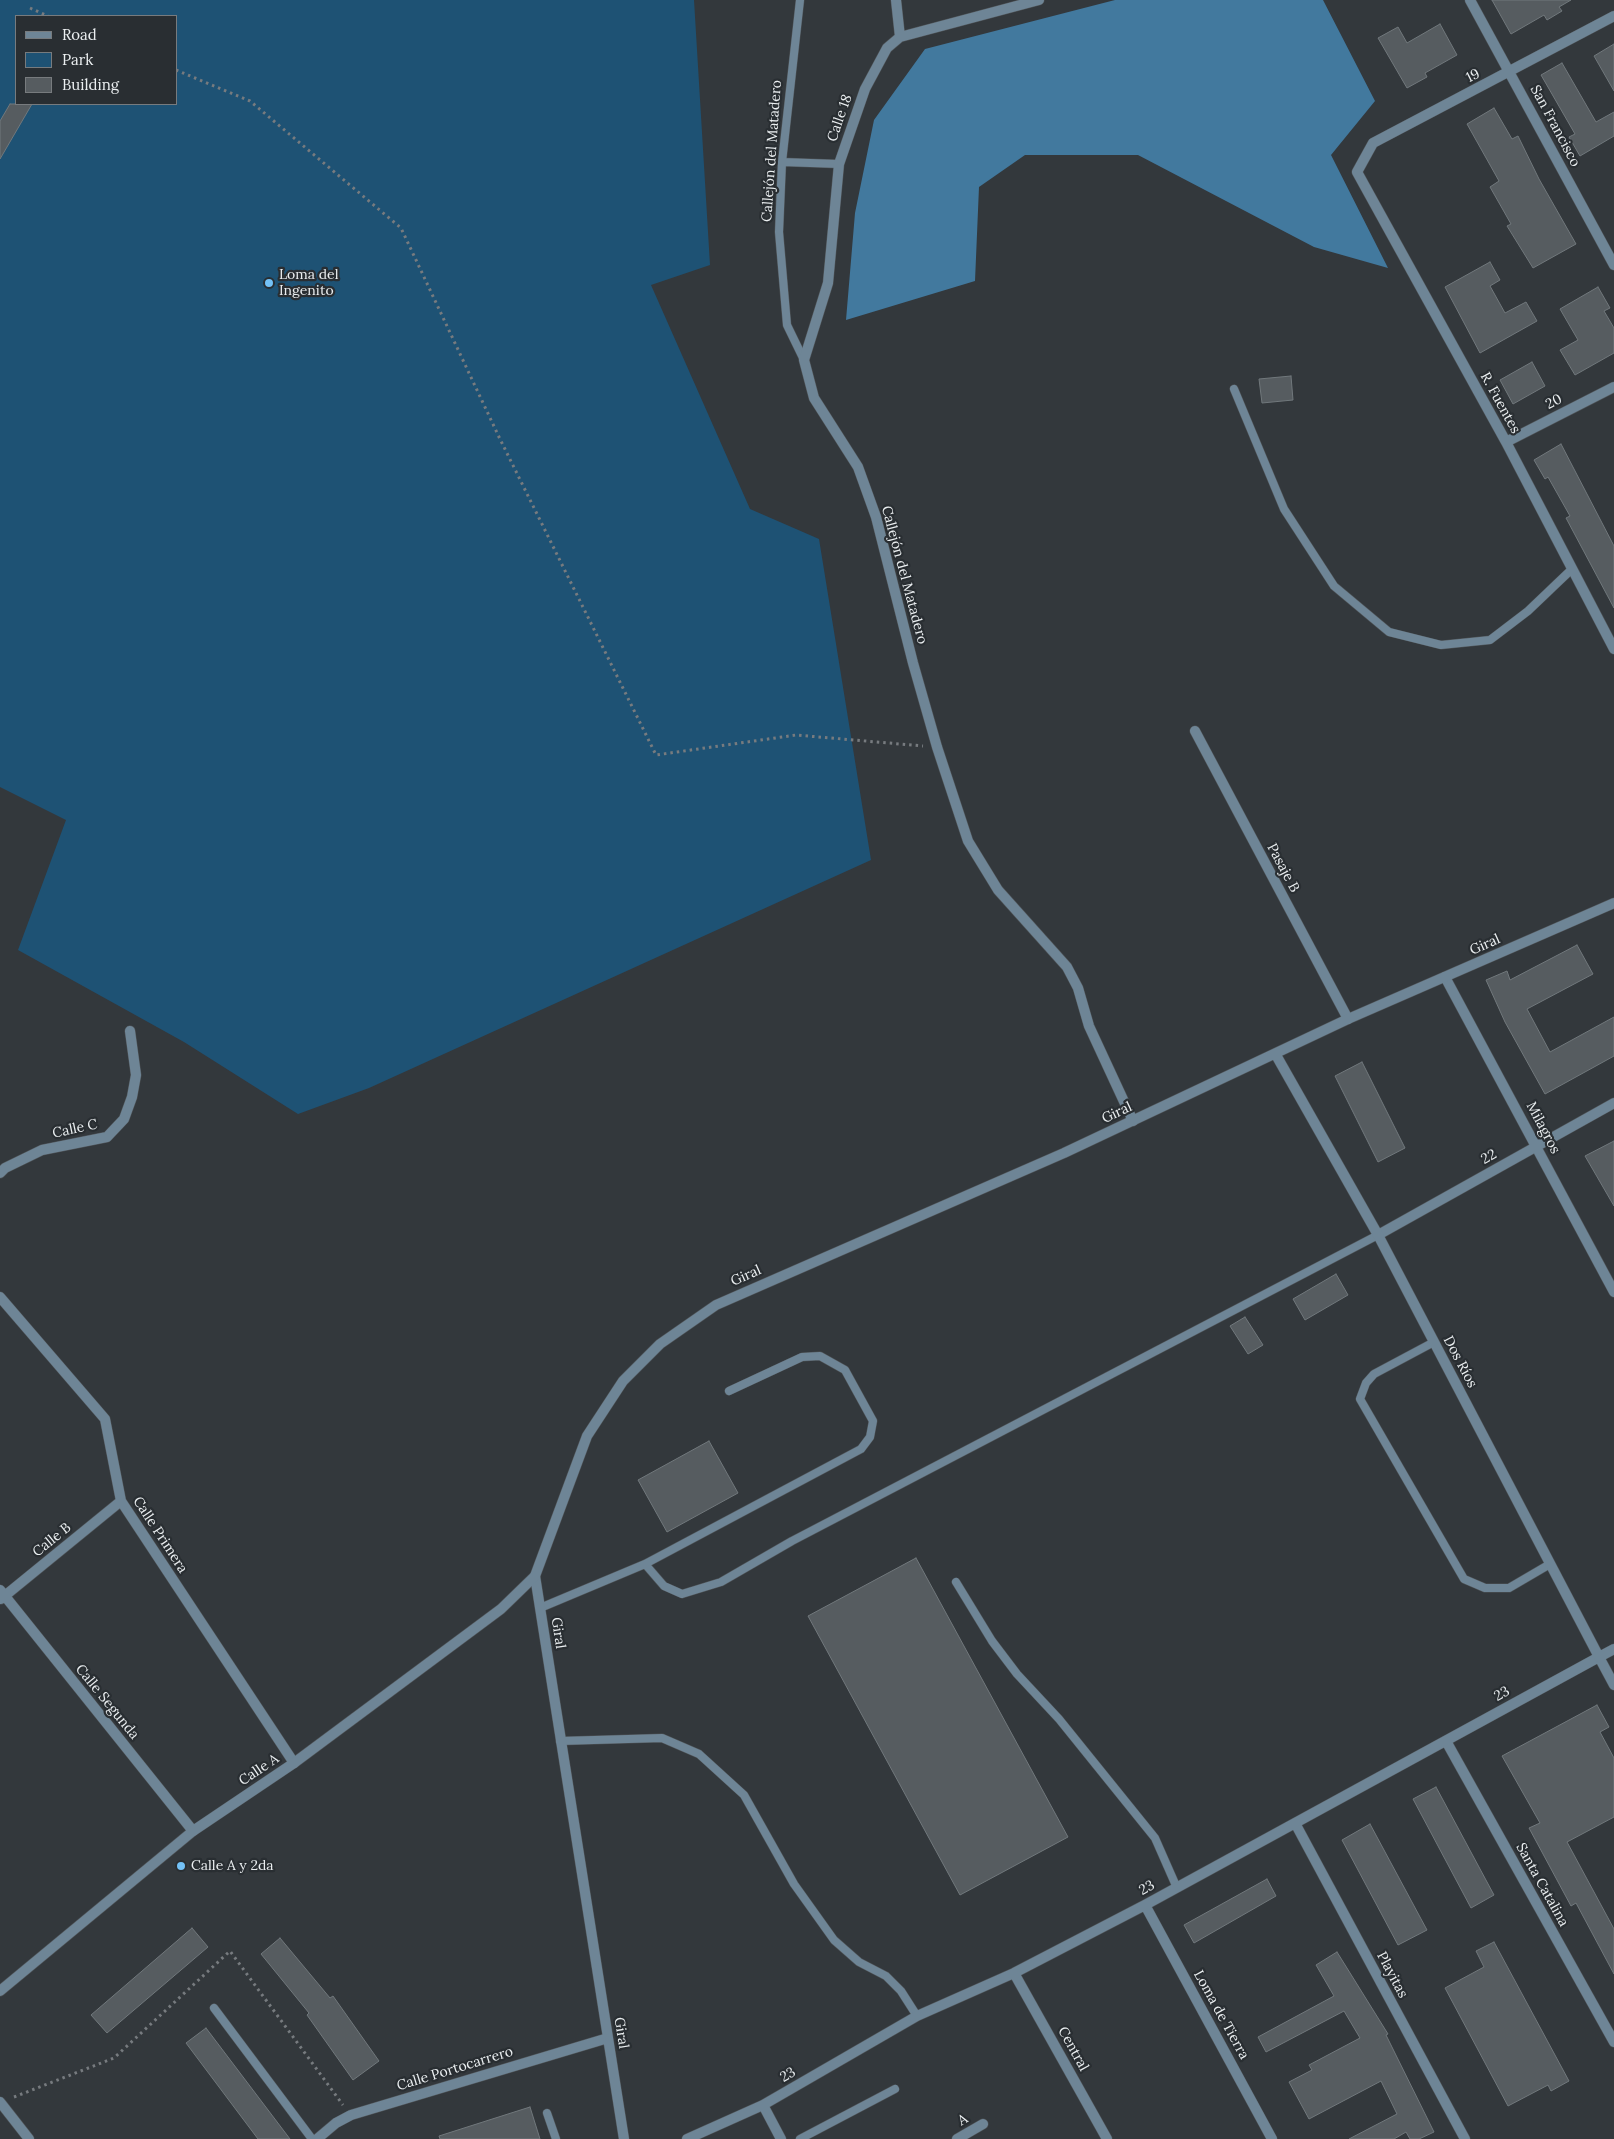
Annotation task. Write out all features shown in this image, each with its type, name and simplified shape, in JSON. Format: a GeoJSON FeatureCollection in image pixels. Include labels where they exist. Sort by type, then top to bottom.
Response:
{"type":"FeatureCollection","features":[{"type":"Feature","properties":{"kind":"street"},"geometry":{"type":"LineString","coordinates":[[896,0],[900,37],[1039,0]]}},
{"type":"Feature","properties":{"kind":"street","name":"San Francisco"},"geometry":{"type":"LineString","coordinates":[[1470,0],[1614,265]]}},
{"type":"Feature","properties":{"kind":"street","name":"19"},"geometry":{"type":"LineString","coordinates":[[1357,172],[1373,143],[1614,16]]}},
{"type":"Feature","properties":{"kind":"street","name":"Calle 18"},"geometry":{"type":"LineString","coordinates":[[804,360],[828,283],[839,164],[865,88],[887,48],[900,37]]}},
{"type":"Feature","properties":{"kind":"street","name":"R. Fuentes"},"geometry":{"type":"LineString","coordinates":[[1357,172],[1506,442],[1614,649]]}},
{"type":"Feature","properties":{"kind":"street","name":"Callejón del Matadero"},"geometry":{"type":"LineString","coordinates":[[804,360],[814,398],[858,467],[876,517],[937,747],[968,841],[998,890],[1067,967],[1078,988],[1089,1026],[1133,1121]]}},
{"type":"Feature","properties":{"kind":"street","name":"20"},"geometry":{"type":"LineString","coordinates":[[1506,442],[1614,387]]}},
{"type":"Feature","properties":{"kind":"street","name":"Pasaje B"},"geometry":{"type":"LineString","coordinates":[[1195,731],[1348,1019]]}},
{"type":"Feature","properties":{"kind":"street","name":"Giral"},"geometry":{"type":"LineString","coordinates":[[624,2139],[535,1576],[587,1436],[624,1381],[660,1344],[716,1305],[1133,1121],[1276,1055],[1348,1019],[1614,903]]}},
{"type":"Feature","properties":{"kind":"street","name":"Milagros"},"geometry":{"type":"LineString","coordinates":[[1445,978],[1537,1145],[1614,1292]]}},
{"type":"Feature","properties":{"kind":"street","name":"Calle C"},"geometry":{"type":"LineString","coordinates":[[0,1173],[5,1168],[42,1150],[107,1137],[124,1119],[132,1097],[136,1075],[130,1031]]}},
{"type":"Feature","properties":{"kind":"street","name":"Dos Ríos"},"geometry":{"type":"LineString","coordinates":[[1276,1055],[1378,1235],[1614,1684]]}},
{"type":"Feature","properties":{"kind":"street","name":"22"},"geometry":{"type":"LineString","coordinates":[[1378,1235],[1614,1103]]}},
{"type":"Feature","properties":{"kind":"street","name":"Calle Primera"},"geometry":{"type":"LineString","coordinates":[[0,1296],[105,1419],[121,1501],[294,1762]]}},
{"type":"Feature","properties":{"kind":"street","name":"Calle B"},"geometry":{"type":"LineString","coordinates":[[2,1595],[121,1501]]}},
{"type":"Feature","properties":{"kind":"street","name":"Calle A"},"geometry":{"type":"LineString","coordinates":[[0,1990],[194,1831],[294,1762],[501,1609],[535,1576]]}},
{"type":"Feature","properties":{"kind":"street","name":"Calle Segunda"},"geometry":{"type":"LineString","coordinates":[[2,1595],[194,1831]]}},
{"type":"Feature","properties":{"kind":"street","name":"23"},"geometry":{"type":"LineString","coordinates":[[686,2139],[763,2105],[917,2016],[1014,1974],[1145,1905],[1614,1649]]}},
{"type":"Feature","properties":{"kind":"street","name":"Santa Catalina"},"geometry":{"type":"LineString","coordinates":[[1446,1741],[1614,2042]]}},
{"type":"Feature","properties":{"kind":"street","name":"Playitas"},"geometry":{"type":"LineString","coordinates":[[1294,1823],[1466,2139]]}},
{"type":"Feature","properties":{"kind":"street","name":"Loma de Tierra"},"geometry":{"type":"LineString","coordinates":[[1145,1905],[1272,2139]]}},
{"type":"Feature","properties":{"kind":"street","name":"Central"},"geometry":{"type":"LineString","coordinates":[[1014,1974],[1107,2139]]}},
{"type":"Feature","properties":{"kind":"street","name":"Calle Portocarrero"},"geometry":{"type":"LineString","coordinates":[[317,2139],[336,2123],[350,2115],[608,2038]]}},
{"type":"Feature","properties":{"kind":"street"},"geometry":{"type":"LineString","coordinates":[[0,2103],[29,2139]]}},
{"type":"Feature","properties":{"kind":"street"},"geometry":{"type":"LineString","coordinates":[[763,2105],[781,2139]]}},
{"type":"Feature","properties":{"kind":"street","name":"A"},"geometry":{"type":"LineString","coordinates":[[957,2139],[983,2124]]}},
{"type":"Feature","properties":{"kind":"lane","name":"Callejón del Matadero"},"geometry":{"type":"LineString","coordinates":[[800,0],[782,162],[779,232],[787,325],[804,360]]}},
{"type":"Feature","properties":{"kind":"lane"},"geometry":{"type":"LineString","coordinates":[[782,162],[839,164]]}},
{"type":"Feature","properties":{"kind":"lane"},"geometry":{"type":"LineString","coordinates":[[1234,389],[1284,510],[1334,586],[1389,632],[1441,645],[1490,640],[1528,611],[1572,569]]}},
{"type":"Feature","properties":{"kind":"lane"},"geometry":{"type":"LineString","coordinates":[[645,1564],[664,1586],[682,1594],[721,1582],[792,1541],[1378,1235]]}},
{"type":"Feature","properties":{"kind":"lane"},"geometry":{"type":"LineString","coordinates":[[1434,1342],[1374,1374],[1366,1383],[1360,1399],[1464,1579],[1485,1588],[1508,1588],[1550,1564]]}},
{"type":"Feature","properties":{"kind":"lane"},"geometry":{"type":"LineString","coordinates":[[540,1608],[645,1564],[861,1449],[870,1437],[873,1421],[845,1370],[820,1356],[802,1357],[729,1391]]}},
{"type":"Feature","properties":{"kind":"lane"},"geometry":{"type":"LineString","coordinates":[[956,1582],[992,1641],[1017,1674],[1059,1719],[1155,1838],[1177,1888]]}},
{"type":"Feature","properties":{"kind":"lane"},"geometry":{"type":"LineString","coordinates":[[560,1741],[662,1738],[700,1754],[744,1795],[794,1884],[834,1940],[859,1962],[886,1976],[901,1990],[917,2016]]}},
{"type":"Feature","properties":{"kind":"lane"},"geometry":{"type":"LineString","coordinates":[[214,2008],[312,2139]]}},
{"type":"Feature","properties":{"kind":"lane"},"geometry":{"type":"LineString","coordinates":[[800,2139],[895,2089]]}},
{"type":"Feature","properties":{"kind":"lane"},"geometry":{"type":"LineString","coordinates":[[548,2113],[556,2139]]}},
{"type":"Feature","properties":{"kind":"path"},"geometry":{"type":"LineString","coordinates":[[30,8],[46,15]]}},
{"type":"Feature","properties":{"kind":"path"},"geometry":{"type":"LineString","coordinates":[[178,71],[250,101],[401,228],[499,438],[656,755],[796,735],[937,747]]}},
{"type":"Feature","properties":{"kind":"path"},"geometry":{"type":"LineString","coordinates":[[0,2103],[114,2058],[230,1951],[350,2115]]}},
{"type":"Feature","properties":{"kind":"green space"},"geometry":{"type":"Polygon","coordinates":[[[0,0],[694,0],[710,265],[651,285],[750,509],[819,539],[871,860],[369,1088],[298,1114],[184,1042],[18,950],[66,820],[0,787],[0,0]]]}},
{"type":"Feature","properties":{"kind":"shaded area"},"geometry":{"type":"Polygon","coordinates":[[[1115,0],[1323,0],[1375,101],[1331,155],[1388,268],[1314,247],[1138,155],[1025,155],[979,187],[975,281],[846,320],[855,213],[874,120],[925,49],[1115,0]]]}},
{"type":"Feature","properties":{"kind":"building"},"geometry":{"type":"Polygon","coordinates":[[[1492,0],[1571,0],[1559,7],[1562,11],[1547,20],[1544,15],[1511,34],[1492,0]]]}},
{"type":"Feature","properties":{"kind":"building"},"geometry":{"type":"Polygon","coordinates":[[[1440,24],[1457,55],[1425,73],[1427,77],[1407,88],[1378,38],[1398,27],[1407,43],[1440,24]]]}},
{"type":"Feature","properties":{"kind":"building"},"geometry":{"type":"Polygon","coordinates":[[[1614,44],[1614,91],[1594,56],[1614,44]]]}},
{"type":"Feature","properties":{"kind":"building"},"geometry":{"type":"Polygon","coordinates":[[[1562,63],[1596,122],[1614,112],[1614,136],[1580,156],[1569,137],[1575,134],[1541,75],[1562,63]]]}},
{"type":"Feature","properties":{"kind":"building"},"geometry":{"type":"Polygon","coordinates":[[[10,104],[31,105],[0,159],[0,121],[10,104]]]}},
{"type":"Feature","properties":{"kind":"building"},"geometry":{"type":"Polygon","coordinates":[[[1494,108],[1512,139],[1518,136],[1539,179],[1576,244],[1533,268],[1507,226],[1511,224],[1490,187],[1499,181],[1467,124],[1494,108]]]}},
{"type":"Feature","properties":{"kind":"building"},"geometry":{"type":"Polygon","coordinates":[[[1490,262],[1500,280],[1490,286],[1505,313],[1526,302],[1537,321],[1480,353],[1445,287],[1490,262]]]}},
{"type":"Feature","properties":{"kind":"building"},"geometry":{"type":"Polygon","coordinates":[[[1598,287],[1610,308],[1604,311],[1614,328],[1614,353],[1575,375],[1560,350],[1578,340],[1560,309],[1598,287]]]}},
{"type":"Feature","properties":{"kind":"building"},"geometry":{"type":"Polygon","coordinates":[[[1532,362],[1545,386],[1513,404],[1500,380],[1532,362]]]}},
{"type":"Feature","properties":{"kind":"building"},"geometry":{"type":"Polygon","coordinates":[[[1291,376],[1293,400],[1262,403],[1259,379],[1291,376]]]}},
{"type":"Feature","properties":{"kind":"building"},"geometry":{"type":"Polygon","coordinates":[[[1561,444],[1614,546],[1614,608],[1566,518],[1570,516],[1548,477],[1545,479],[1534,460],[1561,444]]]}},
{"type":"Feature","properties":{"kind":"building"},"geometry":{"type":"Polygon","coordinates":[[[1577,945],[1593,974],[1527,1009],[1550,1052],[1614,1017],[1614,1056],[1545,1094],[1505,1022],[1486,980],[1507,971],[1510,980],[1577,945]]]}},
{"type":"Feature","properties":{"kind":"building"},"geometry":{"type":"Polygon","coordinates":[[[1362,1062],[1405,1148],[1378,1162],[1335,1076],[1362,1062]]]}},
{"type":"Feature","properties":{"kind":"building"},"geometry":{"type":"Polygon","coordinates":[[[1614,1141],[1614,1206],[1585,1156],[1614,1141]]]}},
{"type":"Feature","properties":{"kind":"building"},"geometry":{"type":"Polygon","coordinates":[[[1336,1274],[1348,1295],[1305,1320],[1293,1299],[1336,1274]]]}},
{"type":"Feature","properties":{"kind":"building"},"geometry":{"type":"Polygon","coordinates":[[[1245,1317],[1263,1345],[1248,1354],[1230,1326],[1245,1317]]]}},
{"type":"Feature","properties":{"kind":"building"},"geometry":{"type":"Polygon","coordinates":[[[709,1441],[738,1493],[667,1532],[638,1480],[709,1441]]]}},
{"type":"Feature","properties":{"kind":"building"},"geometry":{"type":"Polygon","coordinates":[[[916,1558],[1068,1837],[960,1895],[808,1616],[916,1558]]]}},
{"type":"Feature","properties":{"kind":"building"},"geometry":{"type":"Polygon","coordinates":[[[1597,1705],[1609,1727],[1600,1732],[1614,1758],[1614,1817],[1567,1842],[1614,1929],[1614,1974],[1576,1903],[1571,1906],[1529,1828],[1540,1823],[1502,1756],[1597,1705]]]}},
{"type":"Feature","properties":{"kind":"building"},"geometry":{"type":"Polygon","coordinates":[[[1436,1787],[1494,1895],[1471,1908],[1413,1799],[1436,1787]]]}},
{"type":"Feature","properties":{"kind":"building"},"geometry":{"type":"Polygon","coordinates":[[[1370,1824],[1427,1930],[1398,1945],[1342,1840],[1370,1824]]]}},
{"type":"Feature","properties":{"kind":"building"},"geometry":{"type":"Polygon","coordinates":[[[1267,1879],[1276,1896],[1194,1943],[1184,1925],[1267,1879]]]}},
{"type":"Feature","properties":{"kind":"building"},"geometry":{"type":"Polygon","coordinates":[[[192,1928],[208,1947],[107,2033],[91,2015],[192,1928]]]}},
{"type":"Feature","properties":{"kind":"building"},"geometry":{"type":"Polygon","coordinates":[[[280,1938],[330,1998],[333,1996],[379,2061],[353,2080],[307,2015],[309,2013],[261,1954],[280,1938]]]}},
{"type":"Feature","properties":{"kind":"building"},"geometry":{"type":"Polygon","coordinates":[[[1494,1942],[1569,2081],[1551,2091],[1548,2085],[1508,2106],[1445,1988],[1484,1967],[1476,1951],[1494,1942]]]}},
{"type":"Feature","properties":{"kind":"building"},"geometry":{"type":"Polygon","coordinates":[[[1337,1952],[1388,2034],[1386,2035],[1434,2132],[1419,2139],[1410,2139],[1406,2132],[1394,2139],[1349,2139],[1397,2114],[1381,2081],[1309,2119],[1289,2082],[1312,2070],[1309,2065],[1360,2038],[1344,2011],[1266,2052],[1258,2037],[1334,1996],[1316,1965],[1337,1952]]]}},
{"type":"Feature","properties":{"kind":"building"},"geometry":{"type":"Polygon","coordinates":[[[206,2028],[290,2139],[258,2139],[186,2043],[206,2028]]]}},
{"type":"Feature","properties":{"kind":"building"},"geometry":{"type":"Polygon","coordinates":[[[530,2107],[540,2139],[440,2139],[439,2136],[530,2107]]]}},
{"type":"Feature","properties":{"kind":"place","name":"Loma del Ingenito"},"geometry":{"type":"Point","coordinates":[269,283]}},
{"type":"Feature","properties":{"kind":"place","name":"Calle A y 2da"},"geometry":{"type":"Point","coordinates":[181,1866]}}]}
